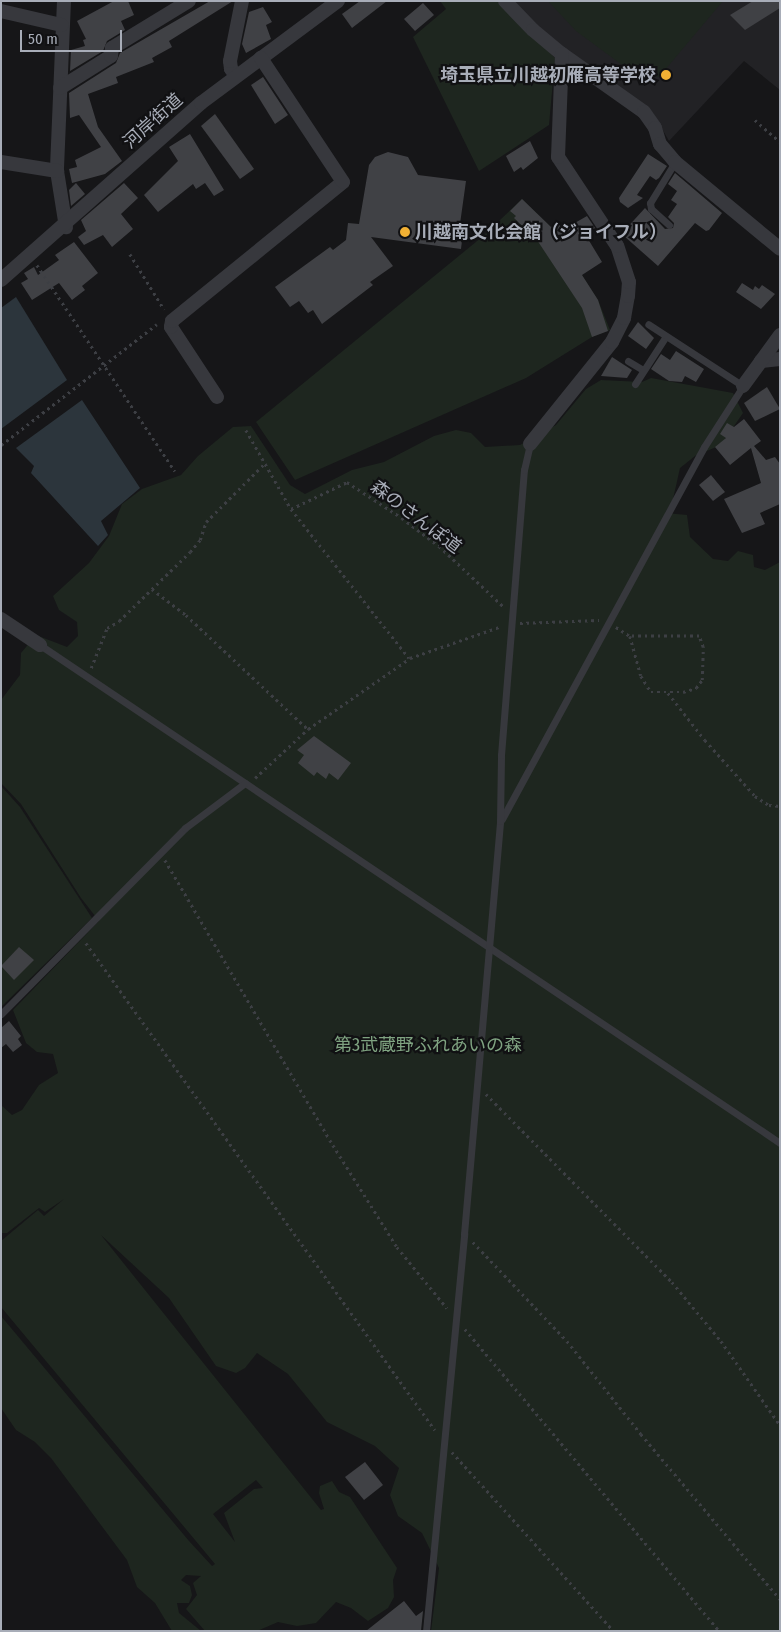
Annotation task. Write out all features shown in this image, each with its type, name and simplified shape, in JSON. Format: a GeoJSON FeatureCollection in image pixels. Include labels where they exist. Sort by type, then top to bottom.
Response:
{"type":"FeatureCollection","features":[{"type":"Feature","properties":{"kind":"street"},"geometry":{"type":"LineString","coordinates":[[64,1],[61,24],[57,171],[66,226]]}},
{"type":"Feature","properties":{"kind":"street"},"geometry":{"type":"LineString","coordinates":[[60,88],[111,56],[112,48],[189,1]]}},
{"type":"Feature","properties":{"kind":"street"},"geometry":{"type":"LineString","coordinates":[[236,75],[230,69],[230,61],[242,1]]}},
{"type":"Feature","properties":{"kind":"street","name":"河岸街道"},"geometry":{"type":"LineString","coordinates":[[1,280],[66,226],[201,103],[236,75],[338,1]]}},
{"type":"Feature","properties":{"kind":"street"},"geometry":{"type":"LineString","coordinates":[[505,1],[533,30],[562,54],[644,112],[655,128],[660,144],[675,162],[780,249]]}},
{"type":"Feature","properties":{"kind":"street"},"geometry":{"type":"LineString","coordinates":[[1,11],[61,24]]}},
{"type":"Feature","properties":{"kind":"street"},"geometry":{"type":"LineString","coordinates":[[530,444],[612,342],[627,308],[628,289],[624,260],[617,246],[558,157],[562,54]]}},
{"type":"Feature","properties":{"kind":"street"},"geometry":{"type":"LineString","coordinates":[[217,397],[171,327],[170,318],[342,185],[261,58]]}},
{"type":"Feature","properties":{"kind":"street"},"geometry":{"type":"LineString","coordinates":[[1,162],[57,171]]}},
{"type":"Feature","properties":{"kind":"street"},"geometry":{"type":"LineString","coordinates":[[743,386],[780,335]]}},
{"type":"Feature","properties":{"kind":"street"},"geometry":{"type":"LineString","coordinates":[[761,361],[780,359]]}},
{"type":"Feature","properties":{"kind":"street"},"geometry":{"type":"LineString","coordinates":[[1,619],[40,645]]}},
{"type":"Feature","properties":{"kind":"lane"},"geometry":{"type":"LineString","coordinates":[[669,225],[651,209],[650,203],[675,162]]}},
{"type":"Feature","properties":{"kind":"lane"},"geometry":{"type":"LineString","coordinates":[[500,821],[704,447],[743,386],[648,324]]}},
{"type":"Feature","properties":{"kind":"lane"},"geometry":{"type":"LineString","coordinates":[[634,384],[666,336]]}},
{"type":"Feature","properties":{"kind":"lane"},"geometry":{"type":"LineString","coordinates":[[628,361],[644,370]]}},
{"type":"Feature","properties":{"kind":"lane"},"geometry":{"type":"LineString","coordinates":[[426,1631],[446,1445],[500,821],[502,755],[524,470],[530,444]]}},
{"type":"Feature","properties":{"kind":"lane"},"geometry":{"type":"LineString","coordinates":[[40,645],[489,949],[780,1143]]}},
{"type":"Feature","properties":{"kind":"lane"},"geometry":{"type":"LineString","coordinates":[[1,1014],[185,828],[247,784]]}},
{"type":"Feature","properties":{"kind":"path"},"geometry":{"type":"LineString","coordinates":[[755,120],[780,142]]}},
{"type":"Feature","properties":{"kind":"path"},"geometry":{"type":"LineString","coordinates":[[1,445],[103,366],[170,318],[130,254]]}},
{"type":"Feature","properties":{"kind":"path"},"geometry":{"type":"LineString","coordinates":[[31,256],[175,471]]}},
{"type":"Feature","properties":{"kind":"path"},"geometry":{"type":"LineString","coordinates":[[246,430],[292,509],[410,658]]}},
{"type":"Feature","properties":{"kind":"path"},"geometry":{"type":"LineString","coordinates":[[85,675],[95,663],[107,628],[119,621],[200,540],[206,522],[265,463]]}},
{"type":"Feature","properties":{"kind":"path","name":"森のさんぽ道"},"geometry":{"type":"LineString","coordinates":[[292,509],[347,482],[402,518],[439,546],[513,619]]}},
{"type":"Feature","properties":{"kind":"path"},"geometry":{"type":"LineString","coordinates":[[152,589],[186,614],[308,729]]}},
{"type":"Feature","properties":{"kind":"path"},"geometry":{"type":"LineString","coordinates":[[247,784],[308,729],[410,658],[513,619],[610,622],[630,636],[699,636],[703,647],[702,680],[696,688],[668,693],[651,692],[646,687],[630,636]]}},
{"type":"Feature","properties":{"kind":"path"},"geometry":{"type":"LineString","coordinates":[[668,693],[705,740],[755,796],[768,805],[780,806]]}},
{"type":"Feature","properties":{"kind":"path"},"geometry":{"type":"LineString","coordinates":[[161,852],[368,1200],[423,1282],[457,1319],[719,1631]]}},
{"type":"Feature","properties":{"kind":"path"},"geometry":{"type":"LineString","coordinates":[[80,934],[446,1445],[614,1631]]}},
{"type":"Feature","properties":{"kind":"path"},"geometry":{"type":"LineString","coordinates":[[477,1086],[666,1276],[704,1320],[780,1425]]}},
{"type":"Feature","properties":{"kind":"path"},"geometry":{"type":"LineString","coordinates":[[464,1234],[567,1341],[641,1434],[780,1598]]}},
{"type":"Feature","properties":{"kind":"shaded area","name":"埼玉県立川越初雁高等学校"},"geometry":{"type":"Polygon","coordinates":[[[513,1],[780,1],[780,90],[744,61],[669,141],[653,113],[545,34],[513,1]]]}},
{"type":"Feature","properties":{"kind":"shaded area"},"geometry":{"type":"Polygon","coordinates":[[[16,297],[67,380],[1,429],[1,308],[16,297]]]}},
{"type":"Feature","properties":{"kind":"shaded area"},"geometry":{"type":"Polygon","coordinates":[[[82,400],[140,488],[101,521],[108,535],[98,546],[31,473],[34,466],[16,448],[82,400]]]}},
{"type":"Feature","properties":{"kind":"green space"},"geometry":{"type":"Polygon","coordinates":[[[440,1],[498,1],[555,58],[549,125],[479,171],[413,37],[446,9],[440,1]]]}},
{"type":"Feature","properties":{"kind":"green space"},"geometry":{"type":"Polygon","coordinates":[[[548,1],[723,1],[659,77],[633,73],[576,31],[548,1]]]}},
{"type":"Feature","properties":{"kind":"green space"},"geometry":{"type":"Polygon","coordinates":[[[522,199],[551,227],[598,300],[610,330],[592,337],[526,378],[295,480],[256,422],[482,237],[522,199]]]}},
{"type":"Feature","properties":{"kind":"green space","name":"第3武蔵野ふれあいの森"},"geometry":{"type":"Polygon","coordinates":[[[651,378],[733,393],[743,413],[721,445],[695,456],[680,468],[673,499],[665,513],[687,515],[690,537],[713,559],[728,561],[738,551],[753,555],[754,567],[765,570],[780,562],[780,1138],[775,1143],[780,1147],[780,1631],[431,1631],[439,1568],[422,1533],[398,1516],[390,1495],[399,1468],[375,1446],[327,1422],[288,1374],[257,1353],[245,1368],[236,1373],[216,1366],[169,1298],[101,1235],[321,1510],[324,1509],[319,1493],[320,1486],[332,1481],[339,1492],[350,1497],[397,1568],[393,1580],[394,1597],[388,1608],[368,1621],[351,1608],[336,1602],[316,1623],[297,1626],[278,1622],[257,1631],[205,1631],[186,1609],[197,1595],[193,1583],[201,1576],[186,1575],[181,1580],[190,1586],[192,1595],[189,1603],[177,1603],[179,1613],[201,1631],[172,1631],[155,1603],[137,1587],[127,1560],[51,1458],[35,1442],[16,1430],[1,1408],[1,1316],[189,1541],[212,1566],[215,1564],[1,1307],[1,1241],[38,1210],[44,1216],[64,1199],[45,1212],[39,1208],[7,1233],[1,1233],[1,1105],[12,1115],[22,1110],[39,1085],[58,1073],[53,1054],[37,1052],[26,1043],[13,1010],[99,921],[81,898],[21,804],[1,783],[1,700],[20,675],[21,653],[36,635],[67,647],[78,636],[77,622],[59,610],[53,596],[89,563],[109,536],[122,504],[142,489],[181,475],[198,456],[233,427],[251,426],[290,485],[305,494],[352,470],[384,462],[434,436],[456,430],[471,433],[485,447],[520,445],[556,425],[586,389],[601,380],[642,382],[651,378]],[[256,1480],[213,1514],[235,1542],[224,1513],[254,1489],[263,1488],[256,1480]]]}},
{"type":"Feature","properties":{"kind":"green space"},"geometry":{"type":"Polygon","coordinates":[[[1,786],[20,807],[92,918],[1,1007],[1,786]]]}},
{"type":"Feature","properties":{"kind":"building"},"geometry":{"type":"Polygon","coordinates":[[[114,1],[128,1],[134,15],[121,21],[125,30],[107,41],[103,51],[70,71],[71,50],[85,46],[83,40],[86,39],[77,21],[114,1]]]}},
{"type":"Feature","properties":{"kind":"building"},"geometry":{"type":"Polygon","coordinates":[[[210,1],[233,1],[169,41],[172,47],[152,58],[154,62],[116,77],[118,83],[88,94],[98,127],[122,161],[105,174],[72,183],[69,169],[77,167],[75,160],[101,147],[79,115],[70,118],[69,93],[116,63],[120,53],[210,1]]]}},
{"type":"Feature","properties":{"kind":"building"},"geometry":{"type":"Polygon","coordinates":[[[360,1],[387,1],[352,28],[342,14],[360,1]]]}},
{"type":"Feature","properties":{"kind":"building"},"geometry":{"type":"Polygon","coordinates":[[[753,1],[780,1],[780,8],[745,30],[730,15],[753,1]]]}},
{"type":"Feature","properties":{"kind":"building"},"geometry":{"type":"Polygon","coordinates":[[[423,3],[434,15],[415,31],[404,19],[423,3]]]}},
{"type":"Feature","properties":{"kind":"building"},"geometry":{"type":"Polygon","coordinates":[[[263,7],[272,22],[266,25],[271,39],[246,53],[242,44],[249,12],[263,7]]]}},
{"type":"Feature","properties":{"kind":"building"},"geometry":{"type":"Polygon","coordinates":[[[263,77],[288,115],[275,124],[251,85],[263,77]]]}},
{"type":"Feature","properties":{"kind":"building"},"geometry":{"type":"Polygon","coordinates":[[[215,114],[254,169],[240,179],[201,126],[215,114]]]}},
{"type":"Feature","properties":{"kind":"building"},"geometry":{"type":"Polygon","coordinates":[[[190,134],[224,190],[214,196],[205,183],[196,189],[193,184],[158,212],[144,195],[178,161],[169,147],[190,134]]]}},
{"type":"Feature","properties":{"kind":"building"},"geometry":{"type":"Polygon","coordinates":[[[530,141],[538,158],[523,170],[521,167],[514,172],[506,156],[530,141]]]}},
{"type":"Feature","properties":{"kind":"building","name":"川越南文化会館（ジョイフル）"},"geometry":{"type":"Polygon","coordinates":[[[388,152],[408,157],[418,175],[466,181],[460,224],[464,224],[461,249],[371,237],[393,266],[370,282],[373,285],[322,324],[313,310],[308,313],[299,301],[290,307],[275,287],[330,247],[333,250],[346,240],[348,223],[359,224],[369,165],[375,157],[388,152]]]}},
{"type":"Feature","properties":{"kind":"building"},"geometry":{"type":"Polygon","coordinates":[[[648,154],[667,166],[656,180],[650,176],[637,195],[643,198],[628,208],[620,202],[619,198],[648,154]]]}},
{"type":"Feature","properties":{"kind":"building"},"geometry":{"type":"Polygon","coordinates":[[[675,173],[722,213],[709,230],[706,231],[695,223],[658,266],[624,236],[624,231],[645,208],[665,229],[673,228],[674,223],[668,217],[677,204],[671,200],[677,191],[668,184],[675,173]]]}},
{"type":"Feature","properties":{"kind":"building"},"geometry":{"type":"Polygon","coordinates":[[[76,183],[85,194],[71,206],[69,190],[76,183]]]}},
{"type":"Feature","properties":{"kind":"building"},"geometry":{"type":"Polygon","coordinates":[[[124,183],[138,198],[121,214],[133,229],[112,247],[103,235],[84,245],[78,237],[86,231],[81,220],[124,183]]]}},
{"type":"Feature","properties":{"kind":"building"},"geometry":{"type":"Polygon","coordinates":[[[522,199],[551,227],[558,223],[562,229],[566,228],[587,216],[595,228],[585,234],[602,262],[582,275],[598,300],[608,331],[592,337],[582,308],[537,240],[514,218],[516,216],[510,211],[522,199]]]}},
{"type":"Feature","properties":{"kind":"building"},"geometry":{"type":"Polygon","coordinates":[[[74,242],[98,273],[82,286],[85,290],[72,300],[59,283],[32,300],[21,283],[28,279],[24,273],[34,267],[38,275],[59,260],[55,255],[74,242]]]}},
{"type":"Feature","properties":{"kind":"building"},"geometry":{"type":"Polygon","coordinates":[[[742,283],[753,290],[755,286],[759,289],[762,285],[775,294],[761,309],[736,292],[742,283]]]}},
{"type":"Feature","properties":{"kind":"building"},"geometry":{"type":"Polygon","coordinates":[[[638,322],[654,338],[646,349],[628,336],[638,322]]]}},
{"type":"Feature","properties":{"kind":"building"},"geometry":{"type":"Polygon","coordinates":[[[676,351],[704,369],[696,382],[685,376],[682,382],[669,381],[651,369],[661,354],[670,360],[676,351]]]}},
{"type":"Feature","properties":{"kind":"building"},"geometry":{"type":"Polygon","coordinates":[[[612,357],[632,370],[627,378],[601,376],[612,357]]]}},
{"type":"Feature","properties":{"kind":"building"},"geometry":{"type":"Polygon","coordinates":[[[767,387],[780,409],[755,421],[744,403],[767,387]]]}},
{"type":"Feature","properties":{"kind":"building"},"geometry":{"type":"Polygon","coordinates":[[[744,419],[761,441],[754,446],[766,460],[775,457],[780,464],[780,504],[760,513],[765,524],[742,533],[724,499],[761,483],[751,448],[730,465],[715,447],[726,438],[720,434],[727,423],[734,427],[744,419]]]}},
{"type":"Feature","properties":{"kind":"building"},"geometry":{"type":"Polygon","coordinates":[[[711,475],[725,492],[713,501],[699,485],[711,475]]]}},
{"type":"Feature","properties":{"kind":"building"},"geometry":{"type":"Polygon","coordinates":[[[314,736],[351,763],[338,780],[329,773],[326,779],[317,772],[314,776],[298,763],[304,755],[297,750],[314,736]]]}},
{"type":"Feature","properties":{"kind":"building"},"geometry":{"type":"Polygon","coordinates":[[[19,947],[34,960],[14,980],[1,966],[19,947]]]}},
{"type":"Feature","properties":{"kind":"building"},"geometry":{"type":"Polygon","coordinates":[[[9,1021],[21,1036],[18,1039],[22,1045],[13,1052],[6,1044],[1,1048],[1,1028],[9,1021]]]}},
{"type":"Feature","properties":{"kind":"building"},"geometry":{"type":"Polygon","coordinates":[[[365,1462],[383,1485],[364,1500],[345,1477],[365,1462]]]}},
{"type":"Feature","properties":{"kind":"building"},"geometry":{"type":"Polygon","coordinates":[[[404,1601],[416,1616],[423,1611],[421,1631],[366,1631],[404,1601]]]}},
{"type":"Feature","properties":{"kind":"place","name":"埼玉県立川越初雁高等学校"},"geometry":{"type":"Point","coordinates":[666,75]}},
{"type":"Feature","properties":{"kind":"place","name":"川越南文化会館（ジョイフル）"},"geometry":{"type":"Point","coordinates":[405,232]}}]}
